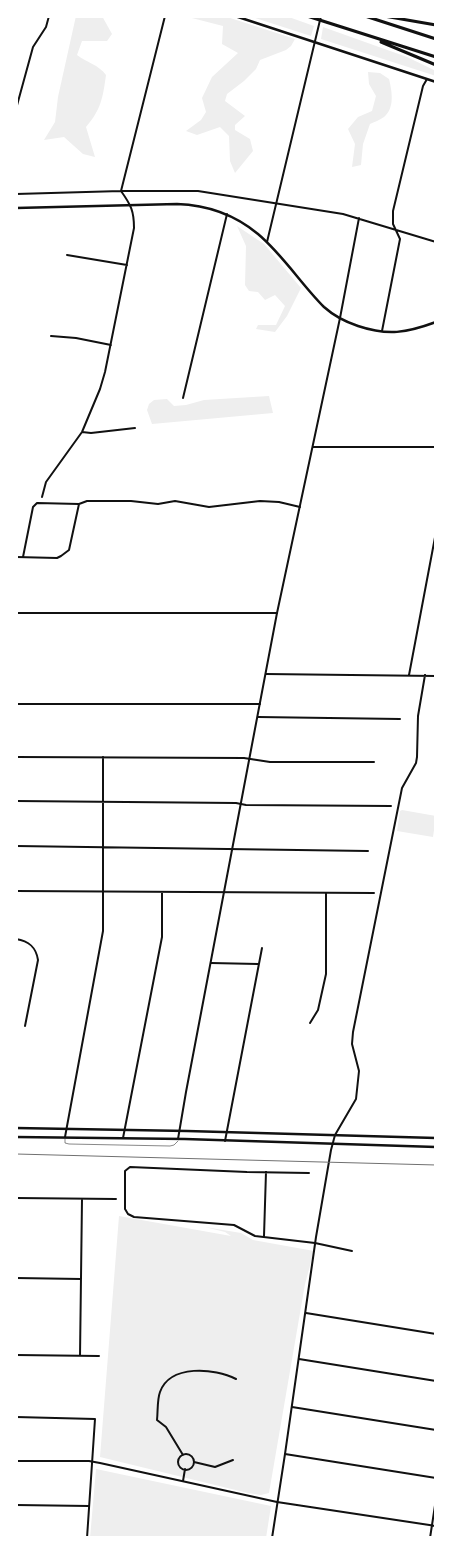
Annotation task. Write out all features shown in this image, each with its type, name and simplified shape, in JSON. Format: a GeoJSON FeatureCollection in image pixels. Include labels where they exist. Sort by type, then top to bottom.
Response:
{"type":"FeatureCollection","features":[{"type":"Feature","properties":{"kind":"highway"},"geometry":{"type":"LineString","coordinates":[[307,16],[436,57]]}},
{"type":"Feature","properties":{"kind":"highway"},"geometry":{"type":"LineString","coordinates":[[365,16],[436,39]]}},
{"type":"Feature","properties":{"kind":"highway"},"geometry":{"type":"LineString","coordinates":[[384,16],[436,25]]}},
{"type":"Feature","properties":{"kind":"highway"},"geometry":{"type":"LineString","coordinates":[[355,31],[436,65]]}},
{"type":"Feature","properties":{"kind":"main road"},"geometry":{"type":"LineString","coordinates":[[235,16],[436,82]]}},
{"type":"Feature","properties":{"kind":"main road"},"geometry":{"type":"LineString","coordinates":[[16,208],[190,204],[215,210],[228,214],[267,242],[325,308],[340,318],[354,325],[381,332],[409,331],[436,322]]}},
{"type":"Feature","properties":{"kind":"main road"},"geometry":{"type":"LineString","coordinates":[[16,1128],[436,1138]]}},
{"type":"Feature","properties":{"kind":"main road"},"geometry":{"type":"LineString","coordinates":[[16,1137],[178,1139],[436,1147]]}},
{"type":"Feature","properties":{"kind":"street"},"geometry":{"type":"LineString","coordinates":[[16,109],[33,47],[46,28],[49,16]]}},
{"type":"Feature","properties":{"kind":"street"},"geometry":{"type":"LineString","coordinates":[[42,497],[46,482],[82,432],[100,390],[111,345],[134,228],[134,216],[131,205],[121,191],[165,16]]}},
{"type":"Feature","properties":{"kind":"street"},"geometry":{"type":"LineString","coordinates":[[267,242],[322,16]]}},
{"type":"Feature","properties":{"kind":"street"},"geometry":{"type":"LineString","coordinates":[[381,332],[400,239],[392,220],[393,211],[423,86],[427,79]]}},
{"type":"Feature","properties":{"kind":"street"},"geometry":{"type":"LineString","coordinates":[[16,194],[198,191],[359,218],[436,242]]}},
{"type":"Feature","properties":{"kind":"street"},"geometry":{"type":"LineString","coordinates":[[183,398],[228,214]]}},
{"type":"Feature","properties":{"kind":"street"},"geometry":{"type":"LineString","coordinates":[[178,1139],[277,614],[340,318],[359,218]]}},
{"type":"Feature","properties":{"kind":"street"},"geometry":{"type":"LineString","coordinates":[[67,255],[127,265]]}},
{"type":"Feature","properties":{"kind":"street"},"geometry":{"type":"LineString","coordinates":[[51,336],[76,338],[111,345]]}},
{"type":"Feature","properties":{"kind":"street"},"geometry":{"type":"LineString","coordinates":[[82,432],[91,433],[135,428]]}},
{"type":"Feature","properties":{"kind":"street"},"geometry":{"type":"LineString","coordinates":[[313,447],[436,446]]}},
{"type":"Feature","properties":{"kind":"street"},"geometry":{"type":"LineString","coordinates":[[23,557],[35,504],[131,501],[152,504],[175,501],[209,507],[260,501],[279,502],[300,507]]}},
{"type":"Feature","properties":{"kind":"street"},"geometry":{"type":"LineString","coordinates":[[16,557],[57,558],[70,550],[79,504]]}},
{"type":"Feature","properties":{"kind":"street"},"geometry":{"type":"LineString","coordinates":[[408,675],[436,532]]}},
{"type":"Feature","properties":{"kind":"street"},"geometry":{"type":"LineString","coordinates":[[16,614],[277,614]]}},
{"type":"Feature","properties":{"kind":"street"},"geometry":{"type":"LineString","coordinates":[[266,674],[436,676]]}},
{"type":"Feature","properties":{"kind":"street"},"geometry":{"type":"LineString","coordinates":[[272,1538],[315,1243],[332,1144],[358,1094],[359,1071],[352,1044],[402,788],[416,763],[418,716],[425,676]]}},
{"type":"Feature","properties":{"kind":"street"},"geometry":{"type":"LineString","coordinates":[[16,704],[260,704]]}},
{"type":"Feature","properties":{"kind":"street"},"geometry":{"type":"LineString","coordinates":[[258,717],[400,719]]}},
{"type":"Feature","properties":{"kind":"street"},"geometry":{"type":"LineString","coordinates":[[16,757],[244,758],[270,762],[374,762]]}},
{"type":"Feature","properties":{"kind":"street"},"geometry":{"type":"LineString","coordinates":[[65,1137],[103,931],[103,758]]}},
{"type":"Feature","properties":{"kind":"street"},"geometry":{"type":"LineString","coordinates":[[16,801],[391,806]]}},
{"type":"Feature","properties":{"kind":"street"},"geometry":{"type":"LineString","coordinates":[[16,846],[368,851]]}},
{"type":"Feature","properties":{"kind":"street"},"geometry":{"type":"LineString","coordinates":[[16,891],[374,894]]}},
{"type":"Feature","properties":{"kind":"street"},"geometry":{"type":"LineString","coordinates":[[123,1138],[162,937],[162,892]]}},
{"type":"Feature","properties":{"kind":"street"},"geometry":{"type":"LineString","coordinates":[[310,1023],[318,1010],[326,974],[326,893]]}},
{"type":"Feature","properties":{"kind":"street"},"geometry":{"type":"LineString","coordinates":[[16,939],[24,940],[34,947],[38,960],[25,1026]]}},
{"type":"Feature","properties":{"kind":"street"},"geometry":{"type":"LineString","coordinates":[[226,1141],[262,948]]}},
{"type":"Feature","properties":{"kind":"street"},"geometry":{"type":"LineString","coordinates":[[211,963],[259,964]]}},
{"type":"Feature","properties":{"kind":"street"},"geometry":{"type":"LineString","coordinates":[[309,1172],[130,1167],[125,1171],[125,1209],[128,1214],[134,1217],[234,1225],[255,1236],[315,1243],[352,1251]]}},
{"type":"Feature","properties":{"kind":"street"},"geometry":{"type":"LineString","coordinates":[[264,1236],[266,1172]]}},
{"type":"Feature","properties":{"kind":"street"},"geometry":{"type":"LineString","coordinates":[[16,1198],[116,1199]]}},
{"type":"Feature","properties":{"kind":"street"},"geometry":{"type":"LineString","coordinates":[[80,1356],[82,1199]]}},
{"type":"Feature","properties":{"kind":"street"},"geometry":{"type":"LineString","coordinates":[[16,1278],[81,1279]]}},
{"type":"Feature","properties":{"kind":"street"},"geometry":{"type":"LineString","coordinates":[[306,1313],[436,1334]]}},
{"type":"Feature","properties":{"kind":"street"},"geometry":{"type":"LineString","coordinates":[[16,1355],[99,1356]]}},
{"type":"Feature","properties":{"kind":"street"},"geometry":{"type":"LineString","coordinates":[[299,1359],[436,1381]]}},
{"type":"Feature","properties":{"kind":"street"},"geometry":{"type":"LineString","coordinates":[[183,1455],[166,1427],[157,1420],[160,1393],[167,1380],[195,1370],[230,1376],[236,1379]]}},
{"type":"Feature","properties":{"kind":"street"},"geometry":{"type":"LineString","coordinates":[[292,1407],[436,1430]]}},
{"type":"Feature","properties":{"kind":"street"},"geometry":{"type":"LineString","coordinates":[[16,1417],[95,1419],[87,1538]]}},
{"type":"Feature","properties":{"kind":"street"},"geometry":{"type":"LineString","coordinates":[[285,1454],[436,1478]]}},
{"type":"Feature","properties":{"kind":"street"},"geometry":{"type":"LineString","coordinates":[[183,1455],[189,1455],[193,1458],[194,1462]]}},
{"type":"Feature","properties":{"kind":"street"},"geometry":{"type":"LineString","coordinates":[[183,1455],[179,1463],[181,1467],[185,1469],[191,1468],[194,1462]]}},
{"type":"Feature","properties":{"kind":"street"},"geometry":{"type":"LineString","coordinates":[[194,1462],[215,1467],[232,1460]]}},
{"type":"Feature","properties":{"kind":"street"},"geometry":{"type":"LineString","coordinates":[[16,1461],[92,1462],[277,1502],[434,1526]]}},
{"type":"Feature","properties":{"kind":"street"},"geometry":{"type":"LineString","coordinates":[[182,1481],[185,1469]]}},
{"type":"Feature","properties":{"kind":"street"},"geometry":{"type":"LineString","coordinates":[[430,1538],[434,1526],[436,1499]]}},
{"type":"Feature","properties":{"kind":"street"},"geometry":{"type":"LineString","coordinates":[[16,1505],[90,1506]]}},
{"type":"Feature","properties":{"kind":"lane"},"geometry":{"type":"LineString","coordinates":[[65,1137],[65,1143],[69,1144],[170,1146],[175,1144],[178,1139]]}},
{"type":"Feature","properties":{"kind":"shaded area"},"geometry":{"type":"Polygon","coordinates":[[[76,16],[102,16],[112,34],[107,41],[82,41],[77,55],[100,69],[106,75],[100,103],[95,115],[86,127],[95,157],[83,154],[64,137],[44,140],[55,122],[58,97],[76,16]]]}},
{"type":"Feature","properties":{"kind":"shaded area"},"geometry":{"type":"Polygon","coordinates":[[[184,16],[224,16],[295,39],[286,50],[260,60],[256,69],[227,94],[225,101],[245,116],[235,125],[235,130],[250,139],[253,151],[235,173],[230,161],[229,136],[220,127],[197,135],[186,131],[201,120],[206,112],[202,98],[212,77],[238,53],[222,44],[223,26],[184,16]]]}},
{"type":"Feature","properties":{"kind":"shaded area"},"geometry":{"type":"Polygon","coordinates":[[[249,16],[286,16],[314,26],[311,36],[249,16]]]}},
{"type":"Feature","properties":{"kind":"shaded area"},"geometry":{"type":"Polygon","coordinates":[[[323,27],[407,57],[436,71],[436,76],[321,39],[323,27]]]}},
{"type":"Feature","properties":{"kind":"shaded area"},"geometry":{"type":"Polygon","coordinates":[[[368,72],[380,73],[389,79],[392,94],[391,104],[384,117],[370,124],[363,144],[361,165],[352,167],[355,144],[348,129],[358,117],[372,111],[376,96],[369,84],[368,72]]]}},
{"type":"Feature","properties":{"kind":"shaded area"},"geometry":{"type":"Polygon","coordinates":[[[237,226],[264,244],[301,288],[287,316],[275,332],[256,329],[258,325],[276,325],[285,306],[275,295],[265,300],[258,292],[249,291],[245,285],[246,246],[237,226]]]}},
{"type":"Feature","properties":{"kind":"shaded area"},"geometry":{"type":"Polygon","coordinates":[[[269,396],[273,413],[152,424],[147,410],[149,404],[154,400],[167,399],[174,406],[204,400],[269,396]]]}},
{"type":"Feature","properties":{"kind":"shaded area"},"geometry":{"type":"Polygon","coordinates":[[[400,811],[436,816],[433,837],[397,831],[400,811]]]}},
{"type":"Feature","properties":{"kind":"shaded area"},"geometry":{"type":"Polygon","coordinates":[[[119,1216],[231,1236],[225,1232],[205,1227],[241,1233],[253,1240],[314,1251],[305,1284],[269,1493],[261,1495],[248,1493],[100,1457],[119,1216]]]}},
{"type":"Feature","properties":{"kind":"shaded area"},"geometry":{"type":"Polygon","coordinates":[[[96,1469],[271,1506],[266,1538],[90,1538],[96,1469]]]}},
{"type":"Feature","properties":{"kind":"railway"},"geometry":{"type":"LineString","coordinates":[[16,1154],[436,1165]]}}]}
